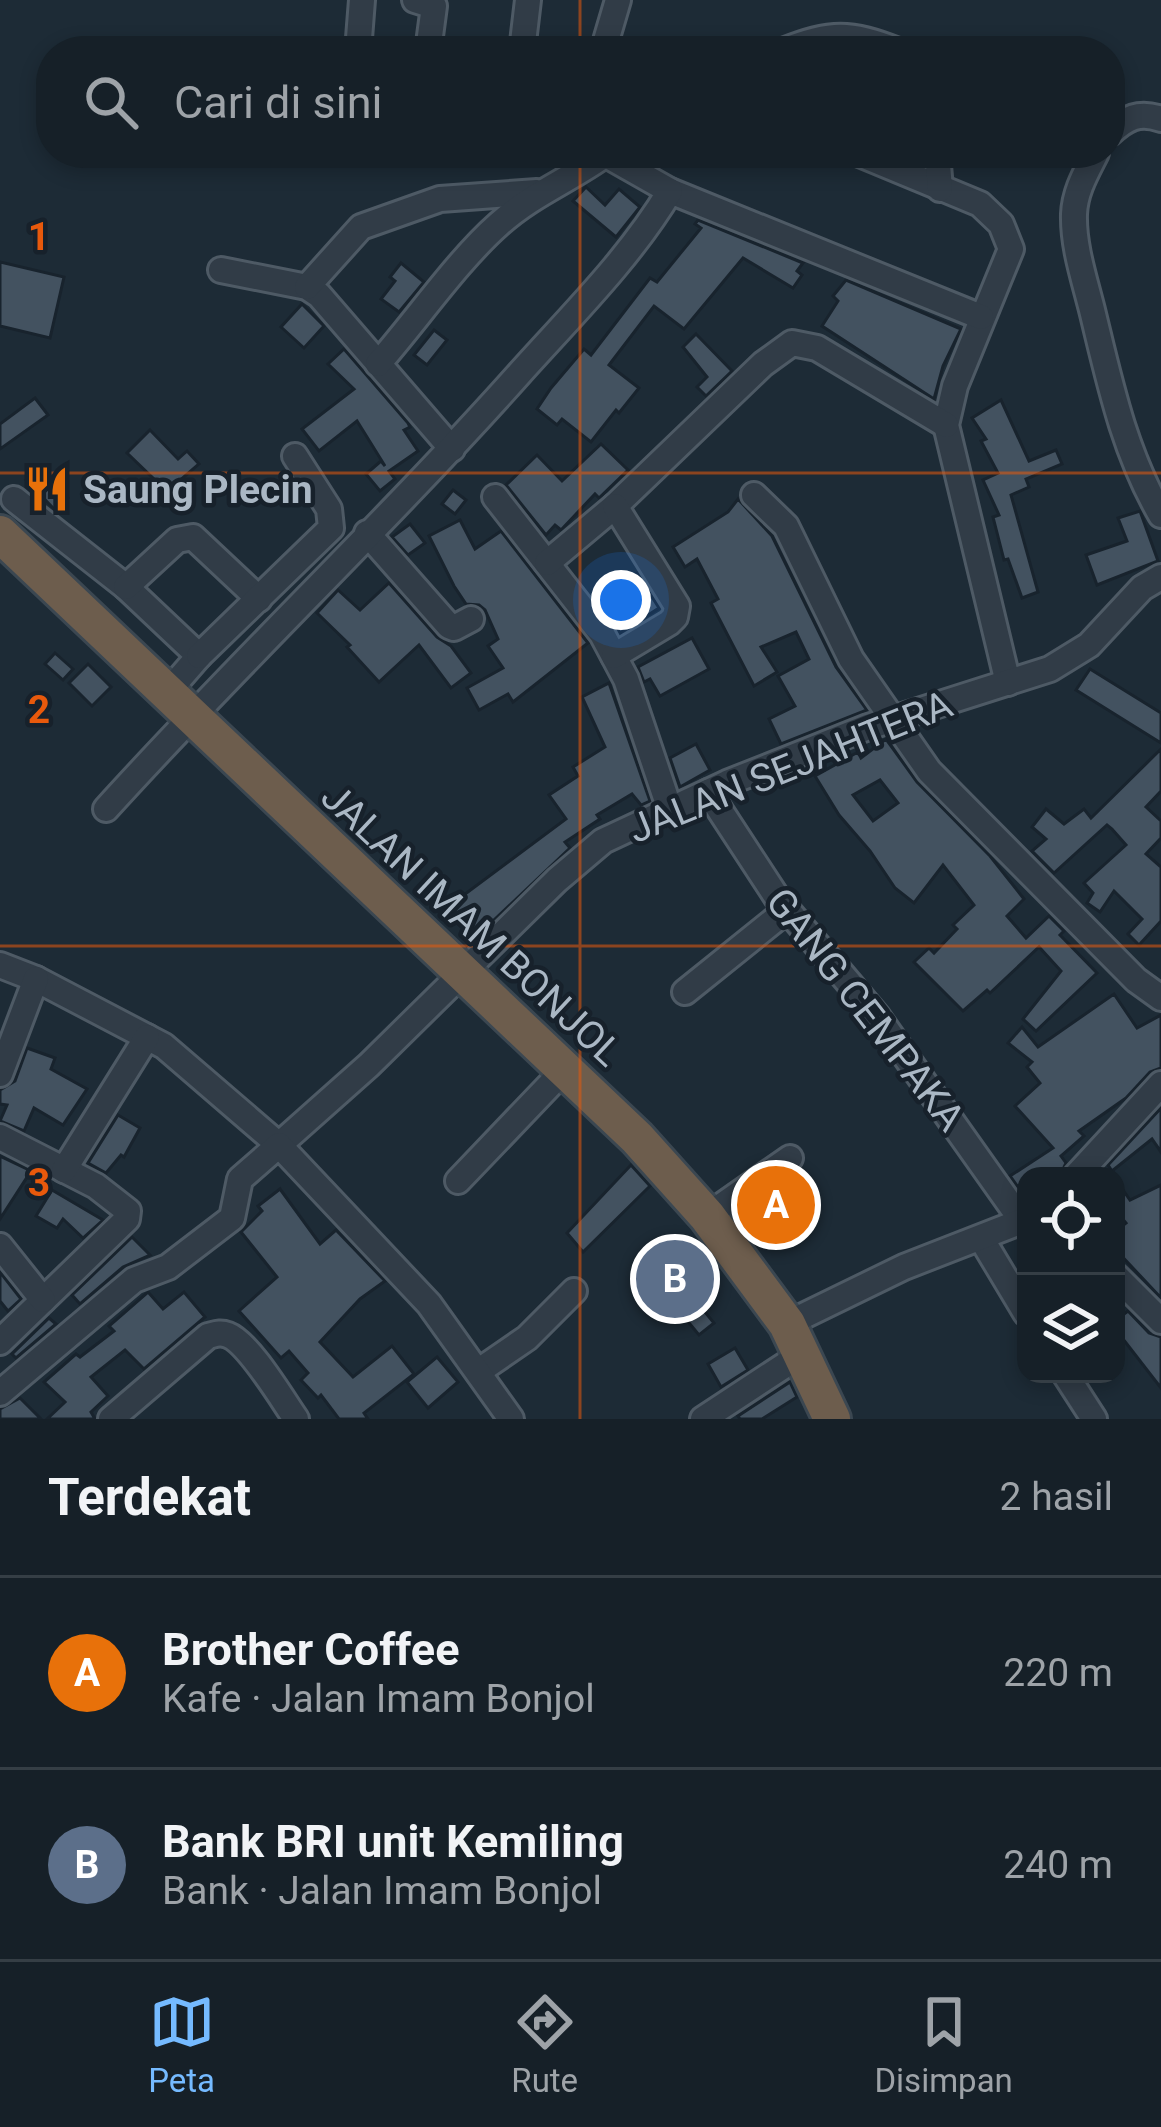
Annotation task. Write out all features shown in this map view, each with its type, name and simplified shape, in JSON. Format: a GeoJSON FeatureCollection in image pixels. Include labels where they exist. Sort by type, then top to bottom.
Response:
{"type":"FeatureCollection","features":[{"type":"Feature","properties":{"kind":"highway","name":"JALAN IMAM BONJOL"},"geometry":{"type":"LineString","coordinates":[[0,534],[637,1138],[706,1216],[795,1339],[832,1419]]}},
{"type":"Feature","properties":{"kind":"street"},"geometry":{"type":"LineString","coordinates":[[359,36],[362,0]]}},
{"type":"Feature","properties":{"kind":"street"},"geometry":{"type":"LineString","coordinates":[[524,36],[528,0]]}},
{"type":"Feature","properties":{"kind":"street"},"geometry":{"type":"LineString","coordinates":[[607,36],[618,0]]}},
{"type":"Feature","properties":{"kind":"street"},"geometry":{"type":"LineString","coordinates":[[424,3],[427,36]]}},
{"type":"Feature","properties":{"kind":"street"},"geometry":{"type":"LineString","coordinates":[[820,36],[861,36]]}},
{"type":"Feature","properties":{"kind":"street"},"geometry":{"type":"LineString","coordinates":[[1125,119],[1150,115],[1161,119]]}},
{"type":"Feature","properties":{"kind":"street"},"geometry":{"type":"LineString","coordinates":[[378,364],[496,225],[539,192],[585,168]]}},
{"type":"Feature","properties":{"kind":"street"},"geometry":{"type":"LineString","coordinates":[[630,168],[670,191],[981,317]]}},
{"type":"Feature","properties":{"kind":"street"},"geometry":{"type":"LineString","coordinates":[[892,168],[980,204],[1000,224],[1011,249],[955,386],[946,425],[1008,683]]}},
{"type":"Feature","properties":{"kind":"street"},"geometry":{"type":"LineString","coordinates":[[938,168],[940,189]]}},
{"type":"Feature","properties":{"kind":"street"},"geometry":{"type":"LineString","coordinates":[[1088,168],[1077,190],[1074,212],[1078,246],[1122,430],[1140,480],[1161,515]]}},
{"type":"Feature","properties":{"kind":"street"},"geometry":{"type":"LineString","coordinates":[[177,705],[452,449],[641,233],[670,191]]}},
{"type":"Feature","properties":{"kind":"street"},"geometry":{"type":"LineString","coordinates":[[307,287],[361,227],[440,199],[539,192]]}},
{"type":"Feature","properties":{"kind":"street"},"geometry":{"type":"LineString","coordinates":[[221,270],[307,287],[452,449]]}},
{"type":"Feature","properties":{"kind":"street"},"geometry":{"type":"LineString","coordinates":[[547,563],[615,506],[763,364],[792,344],[817,348],[946,425]]}},
{"type":"Feature","properties":{"kind":"street"},"geometry":{"type":"LineString","coordinates":[[106,809],[177,705],[199,656],[331,528],[329,509],[296,456]]}},
{"type":"Feature","properties":{"kind":"street"},"geometry":{"type":"LineString","coordinates":[[754,495],[786,526],[851,659],[928,770],[1136,980],[1161,998]]}},
{"type":"Feature","properties":{"kind":"street"},"geometry":{"type":"LineString","coordinates":[[495,497],[602,634],[640,715],[670,809]]}},
{"type":"Feature","properties":{"kind":"street"},"geometry":{"type":"LineString","coordinates":[[14,499],[126,587],[199,656]]}},
{"type":"Feature","properties":{"kind":"street"},"geometry":{"type":"LineString","coordinates":[[614,656],[669,623],[677,606],[615,506]]}},
{"type":"Feature","properties":{"kind":"street"},"geometry":{"type":"LineString","coordinates":[[367,533],[449,626],[471,619]]}},
{"type":"Feature","properties":{"kind":"street"},"geometry":{"type":"LineString","coordinates":[[126,587],[177,540],[193,537],[259,599]]}},
{"type":"Feature","properties":{"kind":"street","name":"JALAN SEJAHTERA"},"geometry":{"type":"LineString","coordinates":[[0,1393],[134,1280],[168,1267],[232,1219],[240,1179],[369,1065],[603,841],[868,727],[1050,670],[1089,645],[1142,589],[1161,577]]}},
{"type":"Feature","properties":{"kind":"street","name":"GANG CEMPAKA"},"geometry":{"type":"LineString","coordinates":[[708,792],[787,910],[877,1016],[1017,1210]]}},
{"type":"Feature","properties":{"kind":"street"},"geometry":{"type":"LineString","coordinates":[[686,992],[787,910]]}},
{"type":"Feature","properties":{"kind":"street"},"geometry":{"type":"LineString","coordinates":[[0,965],[36,979],[176,1055],[279,1145],[429,1304],[511,1419]]}},
{"type":"Feature","properties":{"kind":"street"},"geometry":{"type":"LineString","coordinates":[[0,1074],[36,979]]}},
{"type":"Feature","properties":{"kind":"street"},"geometry":{"type":"LineString","coordinates":[[64,1170],[147,1037]]}},
{"type":"Feature","properties":{"kind":"street"},"geometry":{"type":"LineString","coordinates":[[458,1180],[565,1069]]}},
{"type":"Feature","properties":{"kind":"street"},"geometry":{"type":"LineString","coordinates":[[1084,1167],[1161,1084]]}},
{"type":"Feature","properties":{"kind":"street"},"geometry":{"type":"LineString","coordinates":[[0,1137],[118,1200],[128,1210],[127,1219],[0,1342]]}},
{"type":"Feature","properties":{"kind":"street"},"geometry":{"type":"LineString","coordinates":[[706,1216],[790,1158]]}},
{"type":"Feature","properties":{"kind":"street"},"geometry":{"type":"LineString","coordinates":[[703,1419],[843,1294],[1017,1223]]}},
{"type":"Feature","properties":{"kind":"street"},"geometry":{"type":"LineString","coordinates":[[981,1238],[1017,1297]]}},
{"type":"Feature","properties":{"kind":"street"},"geometry":{"type":"LineString","coordinates":[[0,1246],[43,1300]]}},
{"type":"Feature","properties":{"kind":"street"},"geometry":{"type":"LineString","coordinates":[[1125,1285],[1161,1321]]}},
{"type":"Feature","properties":{"kind":"street"},"geometry":{"type":"LineString","coordinates":[[479,1371],[527,1338],[574,1291]]}},
{"type":"Feature","properties":{"kind":"street"},"geometry":{"type":"LineString","coordinates":[[111,1419],[208,1336],[219,1334],[230,1336],[242,1347],[296,1419]]}},
{"type":"Feature","properties":{"kind":"street"},"geometry":{"type":"LineString","coordinates":[[1071,1383],[1094,1419]]}},
{"type":"Feature","properties":{"kind":"building"},"geometry":{"type":"Polygon","coordinates":[[[586,187],[605,205],[619,189],[640,207],[616,237],[573,201],[586,187]]]}},
{"type":"Feature","properties":{"kind":"building"},"geometry":{"type":"Polygon","coordinates":[[[698,220],[803,263],[797,271],[802,275],[793,288],[743,258],[684,329],[654,306],[609,365],[639,388],[619,413],[616,410],[591,442],[562,419],[557,425],[537,409],[551,388],[584,349],[591,355],[650,278],[657,282],[701,228],[695,224],[698,220]]]}},
{"type":"Feature","properties":{"kind":"building"},"geometry":{"type":"Polygon","coordinates":[[[0,262],[64,277],[50,338],[0,326],[0,262]]]}},
{"type":"Feature","properties":{"kind":"building"},"geometry":{"type":"Polygon","coordinates":[[[401,263],[424,282],[399,312],[381,299],[401,263]]]}},
{"type":"Feature","properties":{"kind":"building"},"geometry":{"type":"Polygon","coordinates":[[[846,280],[961,329],[934,399],[822,326],[838,301],[833,296],[846,280]]]}},
{"type":"Feature","properties":{"kind":"building"},"geometry":{"type":"Polygon","coordinates":[[[302,304],[324,326],[304,348],[281,327],[302,304]]]}},
{"type":"Feature","properties":{"kind":"building"},"geometry":{"type":"Polygon","coordinates":[[[434,330],[447,340],[427,365],[414,355],[434,330]]]}},
{"type":"Feature","properties":{"kind":"building"},"geometry":{"type":"Polygon","coordinates":[[[696,334],[732,371],[706,396],[697,387],[707,377],[683,347],[696,334]]]}},
{"type":"Feature","properties":{"kind":"building"},"geometry":{"type":"Polygon","coordinates":[[[344,349],[408,423],[410,427],[404,430],[418,451],[389,471],[395,479],[380,491],[366,474],[381,461],[385,466],[357,421],[319,451],[302,429],[354,389],[328,364],[344,349]]]}},
{"type":"Feature","properties":{"kind":"building"},"geometry":{"type":"Polygon","coordinates":[[[35,398],[48,415],[0,449],[0,424],[35,398]]]}},
{"type":"Feature","properties":{"kind":"building"},"geometry":{"type":"Polygon","coordinates":[[[1001,400],[1029,461],[1056,450],[1062,464],[1026,479],[1029,487],[1011,495],[1038,592],[1022,598],[1008,559],[1004,560],[993,517],[999,515],[983,480],[998,473],[981,441],[986,439],[972,418],[1001,400]]]}},
{"type":"Feature","properties":{"kind":"building"},"geometry":{"type":"Polygon","coordinates":[[[150,430],[178,459],[187,451],[199,464],[163,495],[127,453],[150,430]]]}},
{"type":"Feature","properties":{"kind":"building"},"geometry":{"type":"Polygon","coordinates":[[[601,444],[628,470],[599,498],[595,494],[561,530],[555,525],[546,535],[506,485],[537,455],[562,481],[601,444]]]}},
{"type":"Feature","properties":{"kind":"building","name":"Saung Plecin"},"geometry":{"type":"Polygon","coordinates":[[[39,467],[68,498],[55,510],[26,480],[39,467]]]}},
{"type":"Feature","properties":{"kind":"building"},"geometry":{"type":"Polygon","coordinates":[[[453,490],[466,500],[455,514],[442,504],[453,490]]]}},
{"type":"Feature","properties":{"kind":"building"},"geometry":{"type":"Polygon","coordinates":[[[738,499],[772,536],[836,667],[867,710],[781,744],[769,719],[795,706],[778,676],[809,659],[796,632],[761,647],[777,672],[754,686],[711,603],[718,599],[697,559],[685,567],[673,547],[728,512],[738,499]]]}},
{"type":"Feature","properties":{"kind":"building"},"geometry":{"type":"Polygon","coordinates":[[[1140,511],[1158,561],[1097,585],[1086,555],[1127,541],[1118,518],[1140,511]]]}},
{"type":"Feature","properties":{"kind":"building"},"geometry":{"type":"Polygon","coordinates":[[[460,520],[475,549],[501,531],[588,643],[513,702],[508,694],[479,710],[467,688],[503,668],[488,646],[498,639],[485,610],[466,604],[429,536],[460,520]]]}},
{"type":"Feature","properties":{"kind":"building"},"geometry":{"type":"Polygon","coordinates":[[[410,524],[425,543],[408,555],[392,537],[410,524]]]}},
{"type":"Feature","properties":{"kind":"building"},"geometry":{"type":"Polygon","coordinates":[[[637,573],[659,608],[620,633],[596,600],[637,573]]]}},
{"type":"Feature","properties":{"kind":"building"},"geometry":{"type":"Polygon","coordinates":[[[389,583],[471,673],[451,688],[419,645],[379,682],[317,613],[338,590],[360,610],[389,583]]]}},
{"type":"Feature","properties":{"kind":"building"},"geometry":{"type":"Polygon","coordinates":[[[692,638],[709,669],[660,696],[650,679],[644,682],[638,667],[692,638]]]}},
{"type":"Feature","properties":{"kind":"building"},"geometry":{"type":"Polygon","coordinates":[[[55,653],[73,669],[63,680],[45,664],[55,653]]]}},
{"type":"Feature","properties":{"kind":"building"},"geometry":{"type":"Polygon","coordinates":[[[88,664],[111,687],[92,706],[69,683],[88,664]]]}},
{"type":"Feature","properties":{"kind":"building"},"geometry":{"type":"Polygon","coordinates":[[[1090,669],[1161,713],[1161,743],[1076,690],[1090,669]]]}},
{"type":"Feature","properties":{"kind":"building"},"geometry":{"type":"Polygon","coordinates":[[[609,683],[650,801],[641,805],[632,794],[597,815],[600,819],[565,842],[570,848],[476,937],[449,906],[566,819],[549,795],[578,776],[573,767],[605,747],[582,697],[609,683]]]}},
{"type":"Feature","properties":{"kind":"building"},"geometry":{"type":"Polygon","coordinates":[[[886,739],[917,782],[990,856],[1024,899],[1007,916],[1026,938],[1049,916],[1064,931],[1060,935],[1097,973],[1036,1031],[1023,1019],[1061,971],[1039,947],[990,993],[987,990],[963,1011],[914,962],[929,948],[934,953],[974,905],[943,865],[914,903],[895,888],[815,776],[858,752],[861,758],[886,739]],[[880,780],[853,795],[873,821],[898,803],[880,780]]]}},
{"type":"Feature","properties":{"kind":"building"},"geometry":{"type":"Polygon","coordinates":[[[696,744],[710,770],[680,787],[670,758],[696,744]]]}},
{"type":"Feature","properties":{"kind":"building"},"geometry":{"type":"Polygon","coordinates":[[[1161,749],[1161,791],[1146,807],[1161,821],[1161,838],[1146,854],[1161,867],[1161,921],[1139,945],[1128,934],[1142,919],[1114,891],[1100,912],[1087,903],[1093,893],[1084,883],[1126,845],[1112,829],[1107,825],[1054,873],[1032,851],[1046,839],[1032,827],[1046,809],[1064,824],[1084,809],[1091,818],[1161,749]]]}},
{"type":"Feature","properties":{"kind":"building"},"geometry":{"type":"Polygon","coordinates":[[[1114,994],[1137,1028],[1161,1015],[1161,1068],[1079,1131],[1084,1136],[1061,1156],[1064,1167],[1024,1167],[1053,1148],[1015,1106],[1040,1083],[1027,1067],[1032,1062],[1008,1043],[1022,1027],[1038,1047],[1114,994]]]}},
{"type":"Feature","properties":{"kind":"building"},"geometry":{"type":"Polygon","coordinates":[[[27,1048],[55,1058],[51,1069],[87,1089],[63,1125],[34,1108],[24,1131],[0,1121],[7,1105],[0,1104],[0,1090],[15,1081],[27,1048]]]}},
{"type":"Feature","properties":{"kind":"building"},"geometry":{"type":"Polygon","coordinates":[[[1161,1108],[1161,1152],[1152,1139],[1117,1167],[1108,1165],[1161,1108]]]}},
{"type":"Feature","properties":{"kind":"building"},"geometry":{"type":"Polygon","coordinates":[[[118,1115],[140,1128],[124,1157],[106,1173],[88,1163],[118,1115]]]}},
{"type":"Feature","properties":{"kind":"building"},"geometry":{"type":"Polygon","coordinates":[[[0,1156],[31,1171],[0,1219],[0,1156]]]}},
{"type":"Feature","properties":{"kind":"building"},"geometry":{"type":"Polygon","coordinates":[[[631,1165],[650,1186],[583,1252],[567,1233],[631,1165]]]}},
{"type":"Feature","properties":{"kind":"building"},"geometry":{"type":"Polygon","coordinates":[[[789,1179],[805,1203],[763,1231],[747,1208],[789,1179]]]}},
{"type":"Feature","properties":{"kind":"building"},"geometry":{"type":"Polygon","coordinates":[[[1161,1185],[1161,1298],[1125,1260],[1125,1193],[1130,1200],[1161,1185]]]}},
{"type":"Feature","properties":{"kind":"building"},"geometry":{"type":"Polygon","coordinates":[[[280,1189],[320,1244],[336,1230],[385,1281],[360,1299],[320,1342],[353,1377],[392,1346],[414,1374],[364,1413],[368,1419],[339,1419],[321,1395],[318,1398],[301,1380],[308,1373],[289,1351],[281,1358],[239,1311],[277,1277],[241,1232],[262,1211],[258,1206],[280,1189]]]}},
{"type":"Feature","properties":{"kind":"building"},"geometry":{"type":"Polygon","coordinates":[[[52,1190],[103,1220],[83,1238],[63,1219],[57,1228],[36,1216],[52,1190]]]}},
{"type":"Feature","properties":{"kind":"building"},"geometry":{"type":"Polygon","coordinates":[[[132,1237],[150,1255],[123,1267],[80,1304],[72,1295],[132,1237]]]}},
{"type":"Feature","properties":{"kind":"building"},"geometry":{"type":"Polygon","coordinates":[[[697,1242],[716,1270],[698,1282],[706,1294],[696,1301],[714,1323],[699,1335],[680,1312],[673,1316],[646,1276],[697,1242]]]}},
{"type":"Feature","properties":{"kind":"building"},"geometry":{"type":"Polygon","coordinates":[[[0,1272],[21,1299],[8,1311],[0,1301],[0,1272]]]}},
{"type":"Feature","properties":{"kind":"building"},"geometry":{"type":"Polygon","coordinates":[[[148,1292],[163,1309],[184,1292],[205,1317],[144,1369],[125,1350],[91,1377],[108,1396],[91,1412],[95,1419],[47,1419],[65,1402],[44,1382],[76,1354],[80,1357],[114,1331],[109,1326],[148,1292]]]}},
{"type":"Feature","properties":{"kind":"building"},"geometry":{"type":"Polygon","coordinates":[[[1125,1313],[1161,1337],[1161,1388],[1125,1342],[1125,1313]]]}},
{"type":"Feature","properties":{"kind":"building"},"geometry":{"type":"Polygon","coordinates":[[[49,1318],[56,1324],[16,1358],[12,1354],[49,1318]]]}},
{"type":"Feature","properties":{"kind":"building"},"geometry":{"type":"Polygon","coordinates":[[[735,1348],[748,1370],[721,1387],[708,1364],[735,1348]]]}},
{"type":"Feature","properties":{"kind":"building"},"geometry":{"type":"Polygon","coordinates":[[[437,1357],[458,1382],[428,1408],[407,1382],[437,1357]]]}},
{"type":"Feature","properties":{"kind":"building"},"geometry":{"type":"Polygon","coordinates":[[[790,1382],[797,1397],[762,1419],[740,1419],[738,1416],[790,1382]]]}},
{"type":"Feature","properties":{"kind":"building"},"geometry":{"type":"Polygon","coordinates":[[[20,1398],[41,1419],[0,1419],[0,1409],[20,1398]]]}},
{"type":"Feature","properties":{"kind":"place","name":"Saung Plecin"},"geometry":{"type":"Point","coordinates":[47,489]}},
{"type":"Feature","properties":{"kind":"place","name":"Brother Coffee"},"geometry":{"type":"Point","coordinates":[776,1205]}},
{"type":"Feature","properties":{"kind":"place","name":"Bank BRI unit Kemiling"},"geometry":{"type":"Point","coordinates":[675,1279]}}]}
